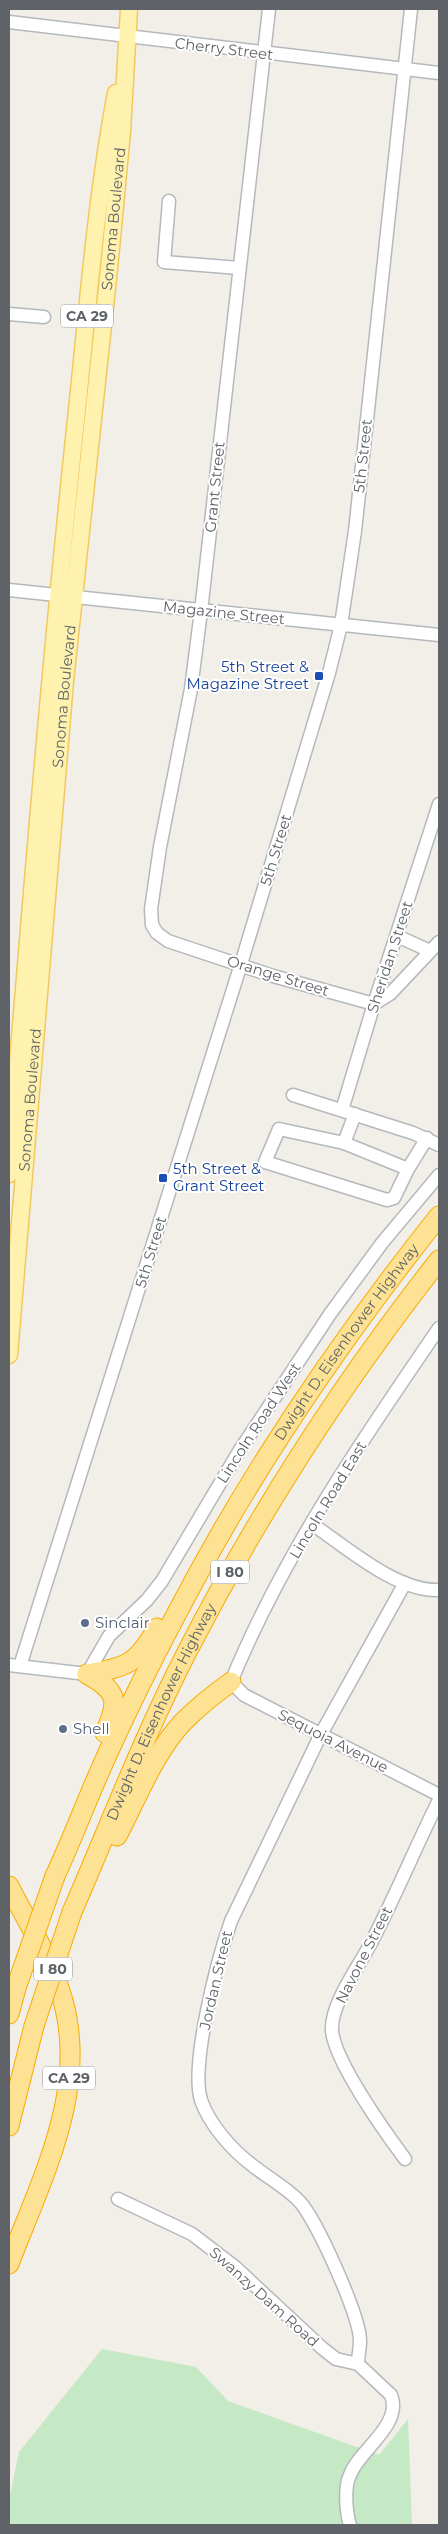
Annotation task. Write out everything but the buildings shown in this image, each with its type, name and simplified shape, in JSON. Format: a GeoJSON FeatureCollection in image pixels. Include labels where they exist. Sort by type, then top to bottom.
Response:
{"type":"FeatureCollection","features":[{"type":"Feature","properties":{"kind":"highway","name":"Dwight D. Eisenhower Highway"},"geometry":{"type":"LineString","coordinates":[[9,2014],[55,1876],[71,1844],[98,1776],[136,1694],[178,1611],[245,1493],[343,1343],[439,1216]]}},
{"type":"Feature","properties":{"kind":"highway","name":"Dwight D. Eisenhower Highway"},"geometry":{"type":"LineString","coordinates":[[9,2126],[34,2026],[72,1912],[162,1705],[217,1594],[297,1461],[354,1374],[439,1260]]}},
{"type":"Feature","properties":{"kind":"highway"},"geometry":{"type":"LineString","coordinates":[[87,1674],[120,1668],[140,1655],[202,1545],[245,1493]]}},
{"type":"Feature","properties":{"kind":"highway"},"geometry":{"type":"LineString","coordinates":[[71,1844],[84,1777],[111,1718],[114,1707],[112,1694],[108,1686],[87,1674]]}},
{"type":"Feature","properties":{"kind":"highway"},"geometry":{"type":"LineString","coordinates":[[72,1912],[98,1872],[158,1758],[172,1737],[202,1703],[231,1682]]}},
{"type":"Feature","properties":{"kind":"highway","name":"CA 29"},"geometry":{"type":"LineString","coordinates":[[9,1886],[45,1953],[60,1989],[70,2039],[70,2067],[60,2128],[9,2264]]}},
{"type":"Feature","properties":{"kind":"main road","name":"Sonoma Boulevard"},"geometry":{"type":"LineString","coordinates":[[9,1174],[66,596],[117,190],[129,9]]}},
{"type":"Feature","properties":{"kind":"main road","name":"Sonoma Boulevard"},"geometry":{"type":"LineString","coordinates":[[9,1355],[51,841],[66,596]]}},
{"type":"Feature","properties":{"kind":"street","name":"Grant Street"},"geometry":{"type":"LineString","coordinates":[[182,945],[157,934],[152,925],[151,909],[160,847],[191,689],[269,9]]}},
{"type":"Feature","properties":{"kind":"street","name":"5th Street"},"geometry":{"type":"LineString","coordinates":[[14,1666],[241,964],[330,673],[341,625],[355,531],[410,9]]}},
{"type":"Feature","properties":{"kind":"street","name":"Cherry Street"},"geometry":{"type":"LineString","coordinates":[[9,22],[264,54],[439,73]]}},
{"type":"Feature","properties":{"kind":"street"},"geometry":{"type":"LineString","coordinates":[[169,201],[164,262],[240,268]]}},
{"type":"Feature","properties":{"kind":"street"},"geometry":{"type":"LineString","coordinates":[[9,314],[44,317]]}},
{"type":"Feature","properties":{"kind":"street","name":"Magazine Street"},"geometry":{"type":"LineString","coordinates":[[9,590],[439,635]]}},
{"type":"Feature","properties":{"kind":"street","name":"Sheridan Street"},"geometry":{"type":"LineString","coordinates":[[344,1143],[349,1112],[374,1004],[439,804]]}},
{"type":"Feature","properties":{"kind":"street"},"geometry":{"type":"LineString","coordinates":[[374,1004],[390,994],[435,946],[397,936]]}},
{"type":"Feature","properties":{"kind":"street","name":"Orange Street"},"geometry":{"type":"LineString","coordinates":[[182,945],[374,1004]]}},
{"type":"Feature","properties":{"kind":"street"},"geometry":{"type":"LineString","coordinates":[[292,1095],[427,1138],[439,1145]]}},
{"type":"Feature","properties":{"kind":"street"},"geometry":{"type":"LineString","coordinates":[[408,1169],[344,1143],[279,1129],[265,1162],[387,1200],[394,1198],[408,1169],[427,1138]]}},
{"type":"Feature","properties":{"kind":"street","name":"Lincoln Road West"},"geometry":{"type":"LineString","coordinates":[[87,1674],[109,1636],[147,1600],[162,1581],[238,1453],[330,1314],[382,1243],[439,1175]]}},
{"type":"Feature","properties":{"kind":"street","name":"Lincoln Road East"},"geometry":{"type":"LineString","coordinates":[[231,1682],[245,1647],[312,1524],[360,1443],[439,1328]]}},
{"type":"Feature","properties":{"kind":"street"},"geometry":{"type":"LineString","coordinates":[[312,1524],[405,1583],[431,1591],[439,1590]]}},
{"type":"Feature","properties":{"kind":"street","name":"Jordan Street"},"geometry":{"type":"LineString","coordinates":[[358,2364],[360,2340],[354,2313],[316,2230],[301,2203],[283,2187],[250,2164],[225,2139],[207,2114],[201,2099],[199,2080],[201,2050],[209,2005],[230,1921],[321,1734],[405,1583]]}},
{"type":"Feature","properties":{"kind":"street"},"geometry":{"type":"LineString","coordinates":[[14,1666],[87,1674]]}},
{"type":"Feature","properties":{"kind":"street","name":"Sequoia Avenue"},"geometry":{"type":"LineString","coordinates":[[231,1682],[244,1695],[439,1795]]}},
{"type":"Feature","properties":{"kind":"street","name":"Navone Street"},"geometry":{"type":"LineString","coordinates":[[405,2160],[367,2104],[340,2056],[332,2028],[338,2001],[373,1940],[439,1800]]}},
{"type":"Feature","properties":{"kind":"street","name":"Swanzy Dam Road"},"geometry":{"type":"LineString","coordinates":[[118,2199],[192,2234],[235,2267],[336,2359],[358,2364]]}},
{"type":"Feature","properties":{"kind":"street"},"geometry":{"type":"LineString","coordinates":[[350,2525],[348,2477],[378,2439],[392,2413],[393,2407],[391,2395],[358,2364]]}},
{"type":"Feature","properties":{"kind":"green space"},"geometry":{"type":"Polygon","coordinates":[[[102,2349],[196,2367],[228,2401],[379,2455],[408,2419],[412,2525],[9,2525],[9,2500],[19,2452],[102,2349]]]}},
{"type":"Feature","properties":{"kind":"place","name":"5th Street & Magazine Street"},"geometry":{"type":"Point","coordinates":[319,676]}},
{"type":"Feature","properties":{"kind":"place","name":"5th Street & Grant Street"},"geometry":{"type":"Point","coordinates":[163,1178]}},
{"type":"Feature","properties":{"kind":"place","name":"Sinclair"},"geometry":{"type":"Point","coordinates":[85,1623]}},
{"type":"Feature","properties":{"kind":"place","name":"Shell"},"geometry":{"type":"Point","coordinates":[63,1729]}}]}
